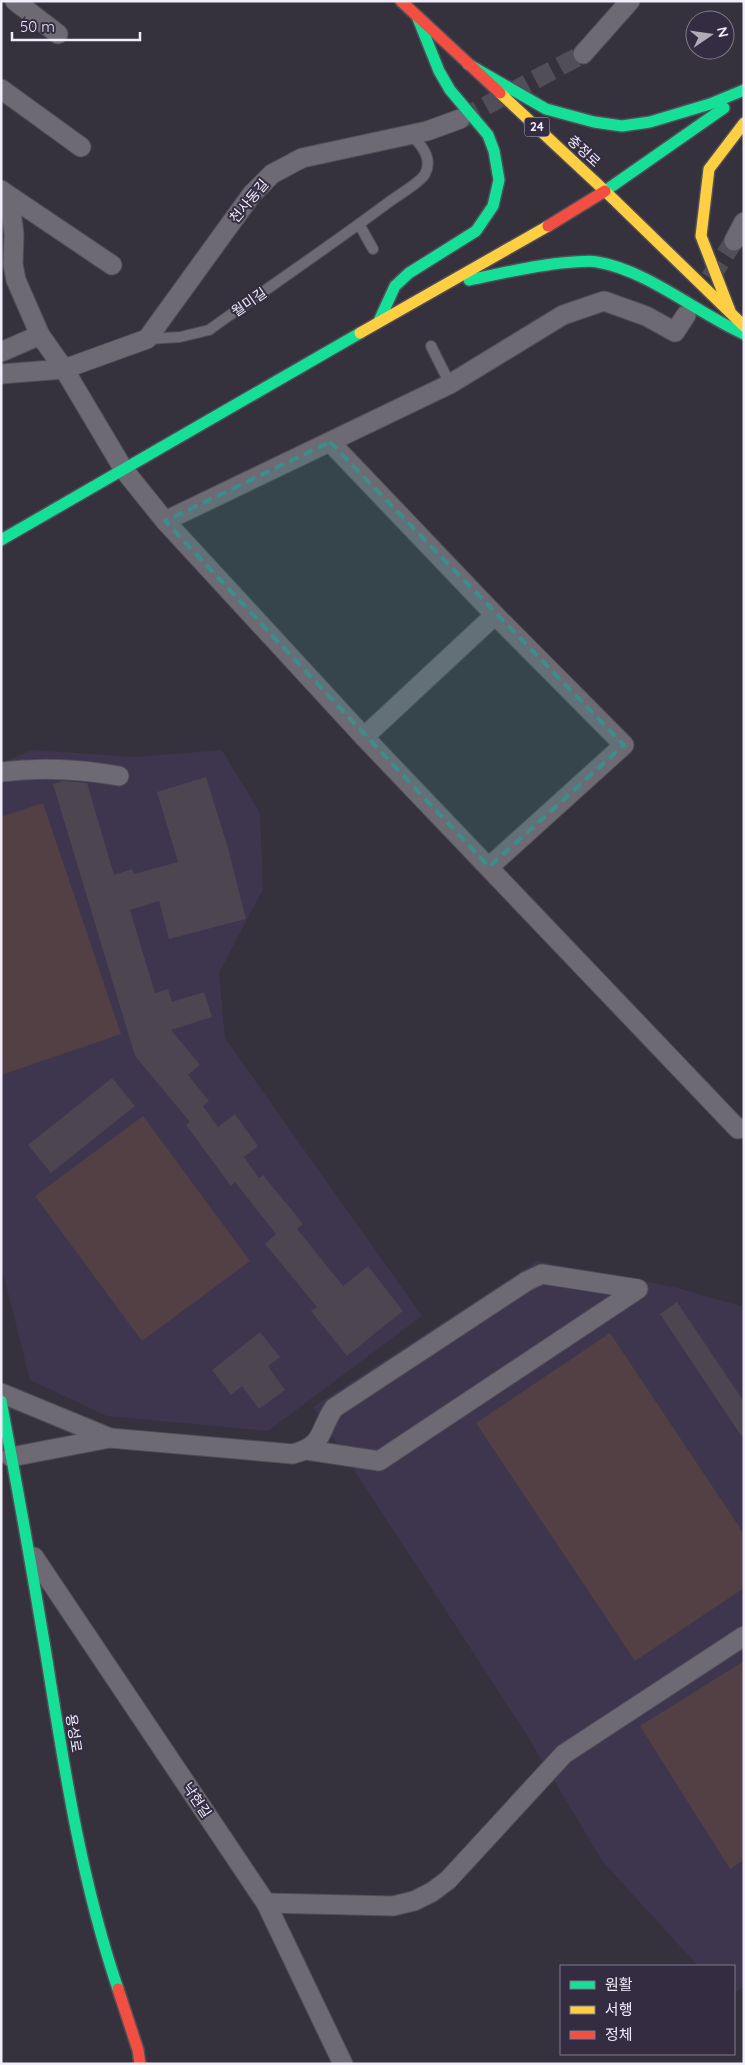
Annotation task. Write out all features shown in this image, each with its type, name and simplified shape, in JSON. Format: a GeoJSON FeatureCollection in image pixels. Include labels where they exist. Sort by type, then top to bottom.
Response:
{"type":"FeatureCollection","features":[{"type":"Feature","properties":{"kind":"main road","name":"충정로"},"geometry":{"type":"LineString","coordinates":[[401,1],[605,191],[744,326]]}},
{"type":"Feature","properties":{"kind":"main road"},"geometry":{"type":"LineString","coordinates":[[379,321],[395,286],[409,273],[476,232],[493,206],[499,180],[494,151],[488,135],[450,90],[439,71],[416,16]]}},
{"type":"Feature","properties":{"kind":"main road"},"geometry":{"type":"LineString","coordinates":[[468,64],[546,109],[594,122],[622,126],[650,122],[710,104],[744,90]]}},
{"type":"Feature","properties":{"kind":"main road"},"geometry":{"type":"LineString","coordinates":[[605,191],[744,94]]}},
{"type":"Feature","properties":{"kind":"main road"},"geometry":{"type":"LineString","coordinates":[[1,540],[276,380],[543,229],[736,114]]}},
{"type":"Feature","properties":{"kind":"main road"},"geometry":{"type":"LineString","coordinates":[[730,311],[701,236],[709,169],[744,123]]}},
{"type":"Feature","properties":{"kind":"main road"},"geometry":{"type":"LineString","coordinates":[[441,287],[555,263],[594,260],[646,279],[719,323],[744,334]]}},
{"type":"Feature","properties":{"kind":"main road","name":"용성로"},"geometry":{"type":"LineString","coordinates":[[1,1401],[29,1550],[71,1809],[102,1942],[138,2050],[140,2064]]}},
{"type":"Feature","properties":{"kind":"street"},"geometry":{"type":"LineString","coordinates":[[15,1],[58,34]]}},
{"type":"Feature","properties":{"kind":"street"},"geometry":{"type":"LineString","coordinates":[[583,54],[630,1]]}},
{"type":"Feature","properties":{"kind":"street"},"geometry":{"type":"LineString","coordinates":[[1,89],[81,148]]}},
{"type":"Feature","properties":{"kind":"street","name":"천사동길"},"geometry":{"type":"LineString","coordinates":[[147,339],[252,194],[272,174],[302,158],[411,135],[460,119]]}},
{"type":"Feature","properties":{"kind":"street"},"geometry":{"type":"LineString","coordinates":[[2,191],[112,266]]}},
{"type":"Feature","properties":{"kind":"street"},"geometry":{"type":"LineString","coordinates":[[2,191],[10,211],[14,234],[12,264],[8,274],[40,335],[64,369],[124,470],[166,521],[364,737],[738,1129],[744,1128]]}},
{"type":"Feature","properties":{"kind":"street"},"geometry":{"type":"LineString","coordinates":[[734,241],[744,222]]}},
{"type":"Feature","properties":{"kind":"street"},"geometry":{"type":"LineString","coordinates":[[166,521],[450,384],[563,314],[604,301],[646,316],[674,332],[686,315]]}},
{"type":"Feature","properties":{"kind":"street"},"geometry":{"type":"LineString","coordinates":[[1,352],[40,335]]}},
{"type":"Feature","properties":{"kind":"street","name":"월미길"},"geometry":{"type":"LineString","coordinates":[[1,374],[64,369],[147,339]]}},
{"type":"Feature","properties":{"kind":"street"},"geometry":{"type":"LineString","coordinates":[[330,442],[495,615],[624,745],[489,867]]}},
{"type":"Feature","properties":{"kind":"street"},"geometry":{"type":"LineString","coordinates":[[364,737],[495,615]]}},
{"type":"Feature","properties":{"kind":"street"},"geometry":{"type":"LineString","coordinates":[[1,772],[24,769],[79,769],[119,776]]}},
{"type":"Feature","properties":{"kind":"street"},"geometry":{"type":"LineString","coordinates":[[11,1457],[110,1438],[293,1454],[307,1450],[318,1442],[325,1422],[334,1408],[527,1281],[542,1274],[638,1289],[379,1461],[307,1450]]}},
{"type":"Feature","properties":{"kind":"street"},"geometry":{"type":"LineString","coordinates":[[1,1393],[110,1438]]}},
{"type":"Feature","properties":{"kind":"street","name":"낙현길"},"geometry":{"type":"LineString","coordinates":[[29,1550],[266,1903],[343,2064]]}},
{"type":"Feature","properties":{"kind":"street"},"geometry":{"type":"LineString","coordinates":[[266,1903],[393,1906],[414,1901],[432,1892],[448,1880],[564,1754],[744,1636]]}},
{"type":"Feature","properties":{"kind":"lane","name":"월미길"},"geometry":{"type":"LineString","coordinates":[[147,339],[180,337],[209,330],[425,175],[428,162],[427,155],[420,142],[411,135]]}},
{"type":"Feature","properties":{"kind":"lane"},"geometry":{"type":"LineString","coordinates":[[359,224],[373,249]]}},
{"type":"Feature","properties":{"kind":"lane"},"geometry":{"type":"LineString","coordinates":[[431,346],[450,384]]}},
{"type":"Feature","properties":{"kind":"highlighted area"},"geometry":{"type":"Polygon","coordinates":[[[330,442],[624,745],[489,867],[165,521],[330,442]]]}},
{"type":"Feature","properties":{"kind":"shaded area"},"geometry":{"type":"Polygon","coordinates":[[[32,750],[136,757],[222,750],[260,813],[263,889],[219,973],[225,1038],[422,1316],[268,1431],[107,1416],[30,1380],[1,1265],[1,763],[32,750]]]}},
{"type":"Feature","properties":{"kind":"shaded area"},"geometry":{"type":"Polygon","coordinates":[[[43,803],[121,1034],[1,1075],[1,817],[43,803]]]}},
{"type":"Feature","properties":{"kind":"shaded area"},"geometry":{"type":"Polygon","coordinates":[[[143,1116],[250,1261],[142,1341],[35,1196],[143,1116]]]}},
{"type":"Feature","properties":{"kind":"shaded area"},"geometry":{"type":"Polygon","coordinates":[[[537,1261],[674,1287],[744,1307],[744,1986],[735,1992],[735,1965],[697,1965],[603,1862],[523,1729],[313,1407],[537,1261]]]}},
{"type":"Feature","properties":{"kind":"shaded area"},"geometry":{"type":"Polygon","coordinates":[[[610,1333],[744,1534],[744,1588],[635,1661],[476,1423],[610,1333]]]}},
{"type":"Feature","properties":{"kind":"shaded area"},"geometry":{"type":"Polygon","coordinates":[[[744,1661],[744,1860],[730,1869],[640,1726],[744,1661]]]}},
{"type":"Feature","properties":{"kind":"building"},"geometry":{"type":"Polygon","coordinates":[[[206,777],[228,848],[246,919],[169,939],[159,901],[130,910],[155,993],[168,989],[172,1002],[204,992],[212,1017],[171,1030],[200,1065],[188,1075],[209,1101],[203,1106],[218,1127],[235,1114],[258,1146],[244,1157],[259,1178],[263,1175],[303,1224],[297,1229],[343,1286],[368,1266],[403,1311],[347,1356],[311,1311],[317,1307],[265,1244],[276,1234],[235,1182],[231,1186],[186,1125],[190,1122],[135,1056],[53,784],[63,781],[87,783],[114,875],[132,869],[134,874],[178,862],[157,792],[206,777]]]}},
{"type":"Feature","properties":{"kind":"building"},"geometry":{"type":"Polygon","coordinates":[[[112,1078],[135,1106],[51,1173],[28,1145],[112,1078]]]}},
{"type":"Feature","properties":{"kind":"building"},"geometry":{"type":"Polygon","coordinates":[[[677,1302],[744,1402],[744,1440],[660,1314],[677,1302]]]}},
{"type":"Feature","properties":{"kind":"building"},"geometry":{"type":"Polygon","coordinates":[[[260,1332],[280,1357],[268,1366],[285,1390],[259,1409],[242,1386],[231,1395],[212,1370],[260,1332]]]}},
{"type":"Feature","properties":{"kind":"tunnel"},"geometry":{"type":"LineString","coordinates":[[461,119],[583,54]]}},
{"type":"Feature","properties":{"kind":"tunnel"},"geometry":{"type":"LineString","coordinates":[[710,278],[734,241]]}},
{"type":"Feature","properties":{"kind":"traffic: fast"},"geometry":{"type":"LineString","coordinates":[[379,321],[395,286],[409,273],[476,231],[493,206],[499,180],[494,151],[488,135],[450,90],[439,71],[417,16]]}},
{"type":"Feature","properties":{"kind":"traffic: fast"},"geometry":{"type":"LineString","coordinates":[[468,64],[546,109],[594,122],[622,126],[650,122],[710,104],[744,90]]}},
{"type":"Feature","properties":{"kind":"traffic: fast"},"geometry":{"type":"LineString","coordinates":[[605,191],[724,108]]}},
{"type":"Feature","properties":{"kind":"traffic: fast"},"geometry":{"type":"LineString","coordinates":[[469,280],[521,269],[594,261],[616,267],[653,283],[744,334]]}},
{"type":"Feature","properties":{"kind":"traffic: fast"},"geometry":{"type":"LineString","coordinates":[[1,540],[360,333]]}},
{"type":"Feature","properties":{"kind":"traffic: fast"},"geometry":{"type":"LineString","coordinates":[[1,1401],[75,1823],[94,1907],[118,1989]]}},
{"type":"Feature","properties":{"kind":"traffic: slow"},"geometry":{"type":"LineString","coordinates":[[500,93],[605,191],[744,326]]}},
{"type":"Feature","properties":{"kind":"traffic: slow"},"geometry":{"type":"LineString","coordinates":[[730,311],[701,236],[709,169],[744,123]]}},
{"type":"Feature","properties":{"kind":"traffic: slow"},"geometry":{"type":"LineString","coordinates":[[360,333],[548,226]]}},
{"type":"Feature","properties":{"kind":"traffic: jam"},"geometry":{"type":"LineString","coordinates":[[401,1],[500,93]]}},
{"type":"Feature","properties":{"kind":"traffic: jam"},"geometry":{"type":"LineString","coordinates":[[548,226],[605,191]]}},
{"type":"Feature","properties":{"kind":"traffic: jam"},"geometry":{"type":"LineString","coordinates":[[118,1989],[138,2050],[140,2064]]}}]}
